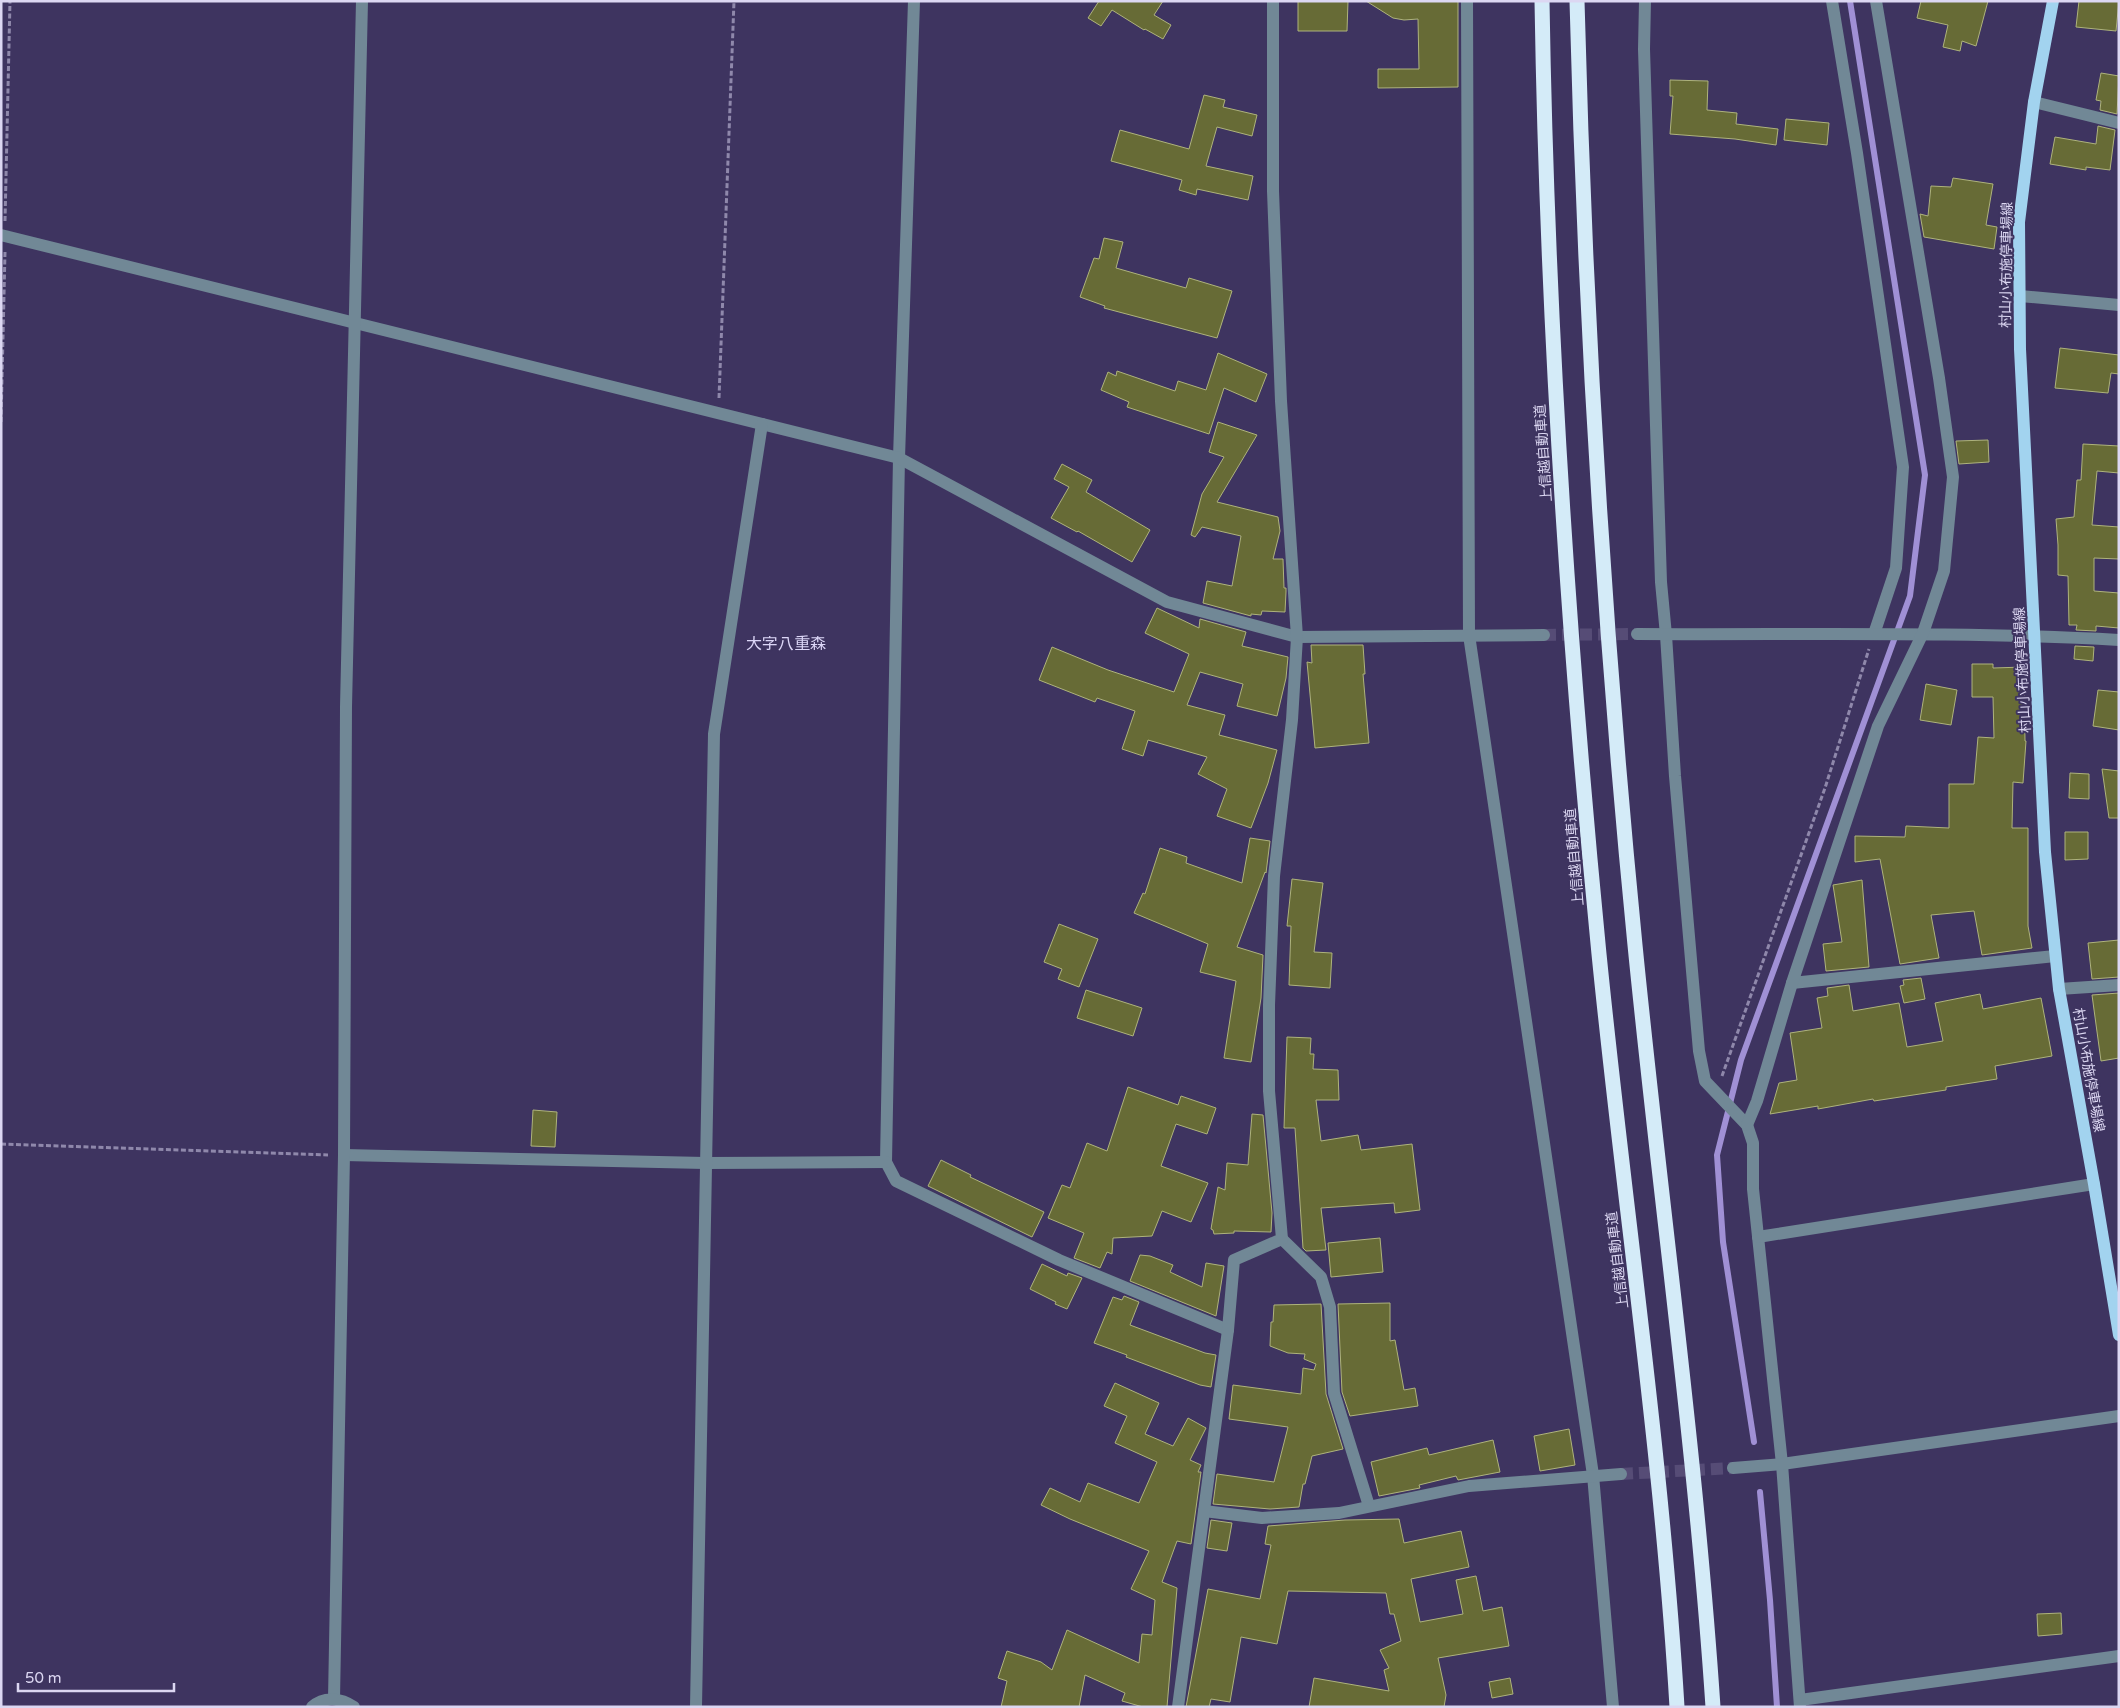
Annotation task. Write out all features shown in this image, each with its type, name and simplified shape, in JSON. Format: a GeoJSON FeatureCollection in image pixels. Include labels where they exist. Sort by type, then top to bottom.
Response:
{"type":"FeatureCollection","features":[{"type":"Feature","properties":{"kind":"highway","name":"上信越自動車道"},"geometry":{"type":"LineString","coordinates":[[1542,1],[1550,277],[1574,663],[1599,952],[1664,1543],[1677,1707]]}},
{"type":"Feature","properties":{"kind":"highway"},"geometry":{"type":"LineString","coordinates":[[1577,1],[1586,276],[1610,668],[1648,1074],[1699,1532],[1712,1707]]}},
{"type":"Feature","properties":{"kind":"main road","name":"村山小布施停車場線"},"geometry":{"type":"LineString","coordinates":[[2053,1],[2034,102],[2019,222],[2020,349],[2045,852],[2055,956],[2059,989],[2119,1335]]}},
{"type":"Feature","properties":{"kind":"street"},"geometry":{"type":"LineString","coordinates":[[334,1699],[344,1156],[346,707],[362,1]]}},
{"type":"Feature","properties":{"kind":"street"},"geometry":{"type":"LineString","coordinates":[[914,1],[899,458],[886,1162],[896,1180],[1059,1260],[1228,1330]]}},
{"type":"Feature","properties":{"kind":"street"},"geometry":{"type":"LineString","coordinates":[[1272,1],[1273,191],[1280,382],[1297,637],[1292,720],[1274,876],[1269,1005],[1269,1091],[1282,1239],[1321,1277],[1330,1307],[1334,1394],[1369,1506]]}},
{"type":"Feature","properties":{"kind":"street"},"geometry":{"type":"LineString","coordinates":[[1467,1],[1469,635],[1593,1475],[1613,1707]]}},
{"type":"Feature","properties":{"kind":"street"},"geometry":{"type":"LineString","coordinates":[[1645,1],[1644,59],[1660,572],[1666,634],[1674,776],[1699,1051],[1705,1081],[1744,1122],[1753,1143],[1753,1189],[1782,1464],[1800,1704],[2119,1656]]}},
{"type":"Feature","properties":{"kind":"street"},"geometry":{"type":"LineString","coordinates":[[1832,1],[1859,163],[1903,467],[1896,568],[1877,634]]}},
{"type":"Feature","properties":{"kind":"street"},"geometry":{"type":"LineString","coordinates":[[1744,1122],[1757,1100],[1792,983],[1878,726],[1944,571],[1953,477],[1876,1]]}},
{"type":"Feature","properties":{"kind":"street"},"geometry":{"type":"LineString","coordinates":[[2034,102],[2119,123]]}},
{"type":"Feature","properties":{"kind":"street"},"geometry":{"type":"LineString","coordinates":[[3,236],[899,458],[1167,602],[1297,637],[1544,635]]}},
{"type":"Feature","properties":{"kind":"street"},"geometry":{"type":"LineString","coordinates":[[2020,296],[2119,305]]}},
{"type":"Feature","properties":{"kind":"street"},"geometry":{"type":"LineString","coordinates":[[696,1707],[705,1163],[712,935],[714,734],[762,424]]}},
{"type":"Feature","properties":{"kind":"street"},"geometry":{"type":"LineString","coordinates":[[1638,634],[1917,633],[2035,635],[2119,640]]}},
{"type":"Feature","properties":{"kind":"street"},"geometry":{"type":"LineString","coordinates":[[1792,983],[2055,956]]}},
{"type":"Feature","properties":{"kind":"street"},"geometry":{"type":"LineString","coordinates":[[2059,989],[2119,985]]}},
{"type":"Feature","properties":{"kind":"street"},"geometry":{"type":"LineString","coordinates":[[344,1156],[705,1163],[886,1162]]}},
{"type":"Feature","properties":{"kind":"street"},"geometry":{"type":"LineString","coordinates":[[1758,1238],[2094,1184]]}},
{"type":"Feature","properties":{"kind":"street"},"geometry":{"type":"LineString","coordinates":[[1178,1707],[1228,1330],[1234,1260],[1282,1239]]}},
{"type":"Feature","properties":{"kind":"street"},"geometry":{"type":"LineString","coordinates":[[1733,1468],[1782,1464],[2119,1416]]}},
{"type":"Feature","properties":{"kind":"street"},"geometry":{"type":"LineString","coordinates":[[1204,1511],[1262,1518],[1339,1514],[1369,1506],[1469,1486],[1621,1474]]}},
{"type":"Feature","properties":{"kind":"street"},"geometry":{"type":"LineString","coordinates":[[312,1707],[325,1700],[334,1699],[347,1702],[354,1707]]}},
{"type":"Feature","properties":{"kind":"path"},"geometry":{"type":"LineString","coordinates":[[1,422],[3,236],[10,1]]}},
{"type":"Feature","properties":{"kind":"path"},"geometry":{"type":"LineString","coordinates":[[718,413],[734,1]]}},
{"type":"Feature","properties":{"kind":"path"},"geometry":{"type":"LineString","coordinates":[[1719,1096],[1877,634]]}},
{"type":"Feature","properties":{"kind":"path"},"geometry":{"type":"LineString","coordinates":[[1,1144],[344,1156]]}},
{"type":"Feature","properties":{"kind":"building"},"geometry":{"type":"Polygon","coordinates":[[[1099,1],[1163,1],[1154,15],[1171,25],[1163,39],[1144,30],[1112,10],[1101,26],[1088,18],[1099,1]]]}},
{"type":"Feature","properties":{"kind":"building"},"geometry":{"type":"Polygon","coordinates":[[[1298,1],[1348,1],[1347,31],[1298,31],[1298,1]]]}},
{"type":"Feature","properties":{"kind":"building"},"geometry":{"type":"Polygon","coordinates":[[[1366,1],[1458,1],[1458,87],[1378,88],[1378,69],[1419,69],[1418,19],[1404,20],[1393,18],[1366,1]]]}},
{"type":"Feature","properties":{"kind":"building"},"geometry":{"type":"Polygon","coordinates":[[[1921,1],[1988,1],[1976,46],[1962,41],[1960,51],[1943,47],[1948,25],[1917,18],[1921,1]]]}},
{"type":"Feature","properties":{"kind":"building"},"geometry":{"type":"Polygon","coordinates":[[[2079,1],[2119,1],[2116,31],[2076,27],[2079,1]]]}},
{"type":"Feature","properties":{"kind":"building"},"geometry":{"type":"Polygon","coordinates":[[[2101,73],[2119,76],[2117,114],[2100,110],[2101,101],[2096,100],[2101,73]]]}},
{"type":"Feature","properties":{"kind":"building"},"geometry":{"type":"Polygon","coordinates":[[[1670,80],[1708,81],[1707,110],[1737,113],[1736,124],[1778,129],[1776,145],[1735,139],[1670,134],[1673,96],[1670,96],[1670,80]]]}},
{"type":"Feature","properties":{"kind":"building"},"geometry":{"type":"Polygon","coordinates":[[[1204,95],[1225,100],[1223,107],[1257,115],[1252,136],[1217,127],[1206,166],[1253,176],[1248,200],[1197,189],[1196,195],[1179,190],[1182,180],[1111,161],[1120,130],[1189,149],[1204,95]]]}},
{"type":"Feature","properties":{"kind":"building"},"geometry":{"type":"Polygon","coordinates":[[[1786,119],[1829,123],[1827,145],[1784,140],[1786,119]]]}},
{"type":"Feature","properties":{"kind":"building"},"geometry":{"type":"Polygon","coordinates":[[[2098,126],[2115,130],[2110,170],[2086,167],[2086,170],[2050,164],[2055,137],[2096,144],[2098,126]]]}},
{"type":"Feature","properties":{"kind":"building"},"geometry":{"type":"Polygon","coordinates":[[[1953,178],[1993,184],[1986,225],[1997,227],[1994,249],[1924,237],[1920,214],[1928,216],[1931,186],[1951,187],[1953,178]]]}},
{"type":"Feature","properties":{"kind":"building"},"geometry":{"type":"Polygon","coordinates":[[[1104,238],[1123,242],[1116,268],[1186,288],[1189,278],[1232,291],[1217,338],[1104,308],[1105,306],[1080,297],[1094,258],[1099,259],[1104,238]]]}},
{"type":"Feature","properties":{"kind":"building"},"geometry":{"type":"Polygon","coordinates":[[[2060,348],[2119,355],[2119,374],[2111,373],[2108,393],[2055,388],[2060,348]]]}},
{"type":"Feature","properties":{"kind":"building"},"geometry":{"type":"Polygon","coordinates":[[[1218,353],[1267,374],[1256,402],[1224,388],[1209,434],[1127,407],[1129,402],[1101,390],[1108,372],[1116,376],[1117,371],[1175,391],[1178,381],[1206,390],[1218,353]]]}},
{"type":"Feature","properties":{"kind":"building"},"geometry":{"type":"Polygon","coordinates":[[[1218,422],[1257,435],[1217,502],[1278,517],[1280,531],[1273,559],[1283,559],[1284,588],[1286,588],[1285,612],[1262,611],[1261,615],[1251,614],[1251,616],[1203,603],[1207,581],[1232,586],[1241,536],[1202,527],[1195,537],[1191,535],[1202,494],[1224,457],[1209,452],[1218,422]]]}},
{"type":"Feature","properties":{"kind":"building"},"geometry":{"type":"Polygon","coordinates":[[[1988,440],[1989,462],[1959,464],[1956,441],[1988,440]]]}},
{"type":"Feature","properties":{"kind":"building"},"geometry":{"type":"Polygon","coordinates":[[[2083,444],[2119,446],[2119,473],[2097,471],[2092,525],[2119,527],[2119,559],[2094,558],[2094,591],[2119,593],[2119,628],[2096,626],[2096,631],[2076,630],[2077,625],[2069,625],[2068,576],[2058,575],[2056,519],[2074,517],[2077,480],[2081,480],[2083,444]]]}},
{"type":"Feature","properties":{"kind":"building"},"geometry":{"type":"Polygon","coordinates":[[[1062,464],[1092,480],[1086,492],[1150,530],[1132,562],[1051,518],[1069,487],[1054,479],[1062,464]]]}},
{"type":"Feature","properties":{"kind":"building"},"geometry":{"type":"Polygon","coordinates":[[[1157,608],[1199,628],[1200,619],[1246,632],[1242,646],[1288,657],[1286,678],[1277,716],[1237,706],[1243,684],[1200,672],[1187,705],[1225,715],[1219,735],[1277,750],[1268,783],[1251,828],[1217,816],[1227,789],[1198,774],[1207,757],[1148,740],[1143,756],[1122,749],[1135,711],[1097,698],[1095,702],[1039,680],[1052,647],[1108,670],[1174,692],[1189,654],[1145,633],[1157,608]]]}},
{"type":"Feature","properties":{"kind":"building"},"geometry":{"type":"Polygon","coordinates":[[[1311,645],[1363,645],[1365,674],[1363,674],[1369,743],[1315,748],[1307,662],[1312,663],[1311,645]]]}},
{"type":"Feature","properties":{"kind":"building"},"geometry":{"type":"Polygon","coordinates":[[[2075,646],[2094,647],[2093,661],[2074,659],[2075,646]]]}},
{"type":"Feature","properties":{"kind":"building"},"geometry":{"type":"Polygon","coordinates":[[[1972,664],[1993,664],[1993,668],[2024,667],[2026,741],[2023,783],[2013,782],[2012,828],[2028,828],[2028,926],[2032,948],[1982,955],[1974,911],[1931,915],[1939,958],[1900,964],[1880,859],[1855,862],[1855,836],[1905,837],[1906,826],[1949,828],[1949,784],[1974,784],[1978,737],[1994,738],[1993,697],[1972,697],[1972,664]]]}},
{"type":"Feature","properties":{"kind":"building"},"geometry":{"type":"Polygon","coordinates":[[[1926,684],[1957,690],[1951,725],[1920,720],[1926,684]]]}},
{"type":"Feature","properties":{"kind":"building"},"geometry":{"type":"Polygon","coordinates":[[[2098,690],[2119,692],[2119,730],[2093,726],[2098,690]]]}},
{"type":"Feature","properties":{"kind":"building"},"geometry":{"type":"Polygon","coordinates":[[[2102,769],[2119,771],[2119,818],[2109,818],[2102,769]]]}},
{"type":"Feature","properties":{"kind":"building"},"geometry":{"type":"Polygon","coordinates":[[[2070,773],[2089,774],[2089,799],[2069,798],[2070,773]]]}},
{"type":"Feature","properties":{"kind":"building"},"geometry":{"type":"Polygon","coordinates":[[[2065,832],[2088,832],[2088,859],[2065,860],[2065,832]]]}},
{"type":"Feature","properties":{"kind":"building"},"geometry":{"type":"Polygon","coordinates":[[[1250,838],[1270,841],[1266,873],[1237,947],[1263,955],[1261,998],[1251,1062],[1224,1058],[1236,981],[1200,972],[1208,944],[1134,913],[1143,893],[1145,894],[1160,848],[1187,857],[1186,863],[1242,883],[1250,838]]]}},
{"type":"Feature","properties":{"kind":"building"},"geometry":{"type":"Polygon","coordinates":[[[1292,879],[1323,883],[1314,952],[1332,953],[1330,988],[1289,985],[1291,926],[1287,926],[1292,879]]]}},
{"type":"Feature","properties":{"kind":"building"},"geometry":{"type":"Polygon","coordinates":[[[1862,880],[1869,967],[1826,971],[1823,944],[1842,942],[1833,885],[1862,880]]]}},
{"type":"Feature","properties":{"kind":"building"},"geometry":{"type":"Polygon","coordinates":[[[1059,924],[1098,939],[1079,987],[1058,979],[1062,969],[1044,962],[1059,924]]]}},
{"type":"Feature","properties":{"kind":"building"},"geometry":{"type":"Polygon","coordinates":[[[2119,940],[2119,977],[2092,979],[2088,943],[2119,940]]]}},
{"type":"Feature","properties":{"kind":"building"},"geometry":{"type":"Polygon","coordinates":[[[1921,978],[1925,999],[1904,1003],[1900,986],[1904,985],[1903,980],[1921,978]]]}},
{"type":"Feature","properties":{"kind":"building"},"geometry":{"type":"Polygon","coordinates":[[[1849,985],[1853,1011],[1899,1003],[1907,1047],[1943,1041],[1935,1003],[1980,994],[1983,1009],[2041,998],[2052,1056],[1995,1066],[1997,1079],[1946,1087],[1946,1090],[1874,1101],[1873,1099],[1818,1109],[1818,1106],[1770,1114],[1779,1083],[1797,1080],[1790,1033],[1822,1028],[1817,998],[1828,996],[1827,988],[1849,985]]]}},
{"type":"Feature","properties":{"kind":"building"},"geometry":{"type":"Polygon","coordinates":[[[1086,990],[1142,1008],[1133,1036],[1077,1018],[1086,990]]]}},
{"type":"Feature","properties":{"kind":"building"},"geometry":{"type":"Polygon","coordinates":[[[2119,993],[2119,1058],[2101,1061],[2092,995],[2119,993]]]}},
{"type":"Feature","properties":{"kind":"building"},"geometry":{"type":"Polygon","coordinates":[[[1287,1037],[1311,1038],[1310,1054],[1314,1054],[1313,1069],[1338,1070],[1339,1100],[1316,1100],[1321,1141],[1358,1135],[1361,1150],[1412,1144],[1420,1210],[1395,1213],[1394,1203],[1321,1208],[1326,1250],[1306,1251],[1303,1248],[1295,1128],[1284,1128],[1287,1037]]]}},
{"type":"Feature","properties":{"kind":"building"},"geometry":{"type":"Polygon","coordinates":[[[1128,1087],[1178,1105],[1181,1096],[1216,1108],[1207,1134],[1176,1124],[1161,1166],[1208,1183],[1191,1222],[1162,1211],[1152,1236],[1113,1238],[1112,1254],[1107,1252],[1100,1268],[1074,1258],[1084,1233],[1048,1218],[1062,1185],[1070,1188],[1087,1143],[1107,1151],[1128,1087]]]}},
{"type":"Feature","properties":{"kind":"building"},"geometry":{"type":"Polygon","coordinates":[[[533,1110],[557,1112],[555,1147],[531,1146],[533,1110]]]}},
{"type":"Feature","properties":{"kind":"building"},"geometry":{"type":"Polygon","coordinates":[[[1252,1114],[1263,1115],[1272,1213],[1271,1232],[1234,1231],[1234,1233],[1214,1234],[1211,1229],[1218,1187],[1225,1190],[1227,1163],[1248,1165],[1252,1114]]]}},
{"type":"Feature","properties":{"kind":"building"},"geometry":{"type":"Polygon","coordinates":[[[941,1160],[971,1175],[970,1177],[1044,1212],[1032,1237],[928,1186],[941,1160]]]}},
{"type":"Feature","properties":{"kind":"building"},"geometry":{"type":"Polygon","coordinates":[[[1380,1238],[1383,1272],[1331,1277],[1328,1243],[1380,1238]]]}},
{"type":"Feature","properties":{"kind":"building"},"geometry":{"type":"Polygon","coordinates":[[[1140,1255],[1150,1256],[1173,1265],[1170,1272],[1202,1287],[1206,1263],[1224,1266],[1216,1316],[1130,1281],[1140,1255]]]}},
{"type":"Feature","properties":{"kind":"building"},"geometry":{"type":"Polygon","coordinates":[[[1042,1264],[1067,1276],[1068,1273],[1082,1278],[1067,1309],[1030,1289],[1042,1264]]]}},
{"type":"Feature","properties":{"kind":"building"},"geometry":{"type":"Polygon","coordinates":[[[1124,1296],[1139,1302],[1130,1325],[1205,1353],[1216,1355],[1211,1387],[1200,1385],[1094,1343],[1113,1297],[1122,1300],[1124,1296]]]}},
{"type":"Feature","properties":{"kind":"building"},"geometry":{"type":"Polygon","coordinates":[[[1390,1303],[1390,1341],[1395,1340],[1404,1390],[1415,1388],[1418,1406],[1350,1416],[1342,1392],[1338,1304],[1390,1303]]]}},
{"type":"Feature","properties":{"kind":"building"},"geometry":{"type":"Polygon","coordinates":[[[1321,1304],[1326,1394],[1343,1449],[1312,1456],[1305,1484],[1303,1484],[1299,1507],[1270,1509],[1213,1504],[1217,1474],[1274,1482],[1288,1427],[1229,1419],[1233,1385],[1301,1394],[1303,1368],[1314,1370],[1316,1364],[1304,1359],[1305,1354],[1288,1353],[1270,1346],[1274,1305],[1321,1304]]]}},
{"type":"Feature","properties":{"kind":"building"},"geometry":{"type":"Polygon","coordinates":[[[1115,1383],[1159,1403],[1145,1434],[1173,1446],[1188,1418],[1206,1428],[1190,1460],[1201,1465],[1198,1472],[1201,1472],[1191,1544],[1177,1541],[1162,1582],[1177,1588],[1167,1707],[1143,1707],[1122,1701],[1125,1693],[1085,1675],[1079,1707],[1001,1707],[1007,1681],[998,1678],[1007,1651],[1041,1662],[1052,1670],[1067,1630],[1139,1663],[1142,1634],[1152,1635],[1155,1600],[1131,1589],[1149,1551],[1070,1519],[1041,1505],[1050,1488],[1080,1502],[1088,1483],[1139,1503],[1157,1462],[1115,1443],[1127,1416],[1104,1406],[1115,1383]]]}},
{"type":"Feature","properties":{"kind":"building"},"geometry":{"type":"Polygon","coordinates":[[[1569,1429],[1575,1465],[1540,1471],[1534,1436],[1569,1429]]]}},
{"type":"Feature","properties":{"kind":"building"},"geometry":{"type":"Polygon","coordinates":[[[1493,1440],[1500,1472],[1458,1480],[1456,1476],[1419,1485],[1420,1488],[1379,1496],[1371,1462],[1427,1448],[1429,1455],[1493,1440]]]}},
{"type":"Feature","properties":{"kind":"building"},"geometry":{"type":"Polygon","coordinates":[[[1399,1519],[1404,1543],[1461,1531],[1469,1567],[1411,1579],[1420,1622],[1463,1614],[1456,1580],[1476,1576],[1483,1611],[1502,1607],[1509,1646],[1438,1658],[1446,1695],[1444,1707],[1309,1707],[1314,1678],[1389,1691],[1384,1670],[1389,1668],[1380,1650],[1401,1641],[1394,1614],[1390,1614],[1386,1593],[1288,1591],[1277,1644],[1241,1637],[1230,1702],[1211,1699],[1209,1707],[1186,1707],[1208,1589],[1260,1599],[1271,1545],[1265,1544],[1268,1526],[1345,1520],[1399,1519]]]}},
{"type":"Feature","properties":{"kind":"building"},"geometry":{"type":"Polygon","coordinates":[[[1211,1520],[1232,1523],[1227,1551],[1207,1548],[1211,1520]]]}},
{"type":"Feature","properties":{"kind":"building"},"geometry":{"type":"Polygon","coordinates":[[[2061,1613],[2062,1634],[2038,1636],[2037,1614],[2061,1613]]]}},
{"type":"Feature","properties":{"kind":"building"},"geometry":{"type":"Polygon","coordinates":[[[1510,1678],[1513,1694],[1492,1698],[1489,1682],[1510,1678]]]}},
{"type":"Feature","properties":{"kind":"waterway"},"geometry":{"type":"LineString","coordinates":[[1754,1442],[1723,1242],[1717,1155],[1741,1060],[1910,596],[1925,475],[1850,1]]}},
{"type":"Feature","properties":{"kind":"waterway"},"geometry":{"type":"LineString","coordinates":[[1760,1492],[1777,1707]]}},
{"type":"Feature","properties":{"kind":"tunnel"},"geometry":{"type":"LineString","coordinates":[[1544,635],[1637,634]]}},
{"type":"Feature","properties":{"kind":"tunnel"},"geometry":{"type":"LineString","coordinates":[[1621,1474],[1733,1468]]}},
{"type":"Feature","properties":{"kind":"district","name":"大字八重森"},"geometry":{"type":"Point","coordinates":[786,643]}}]}
